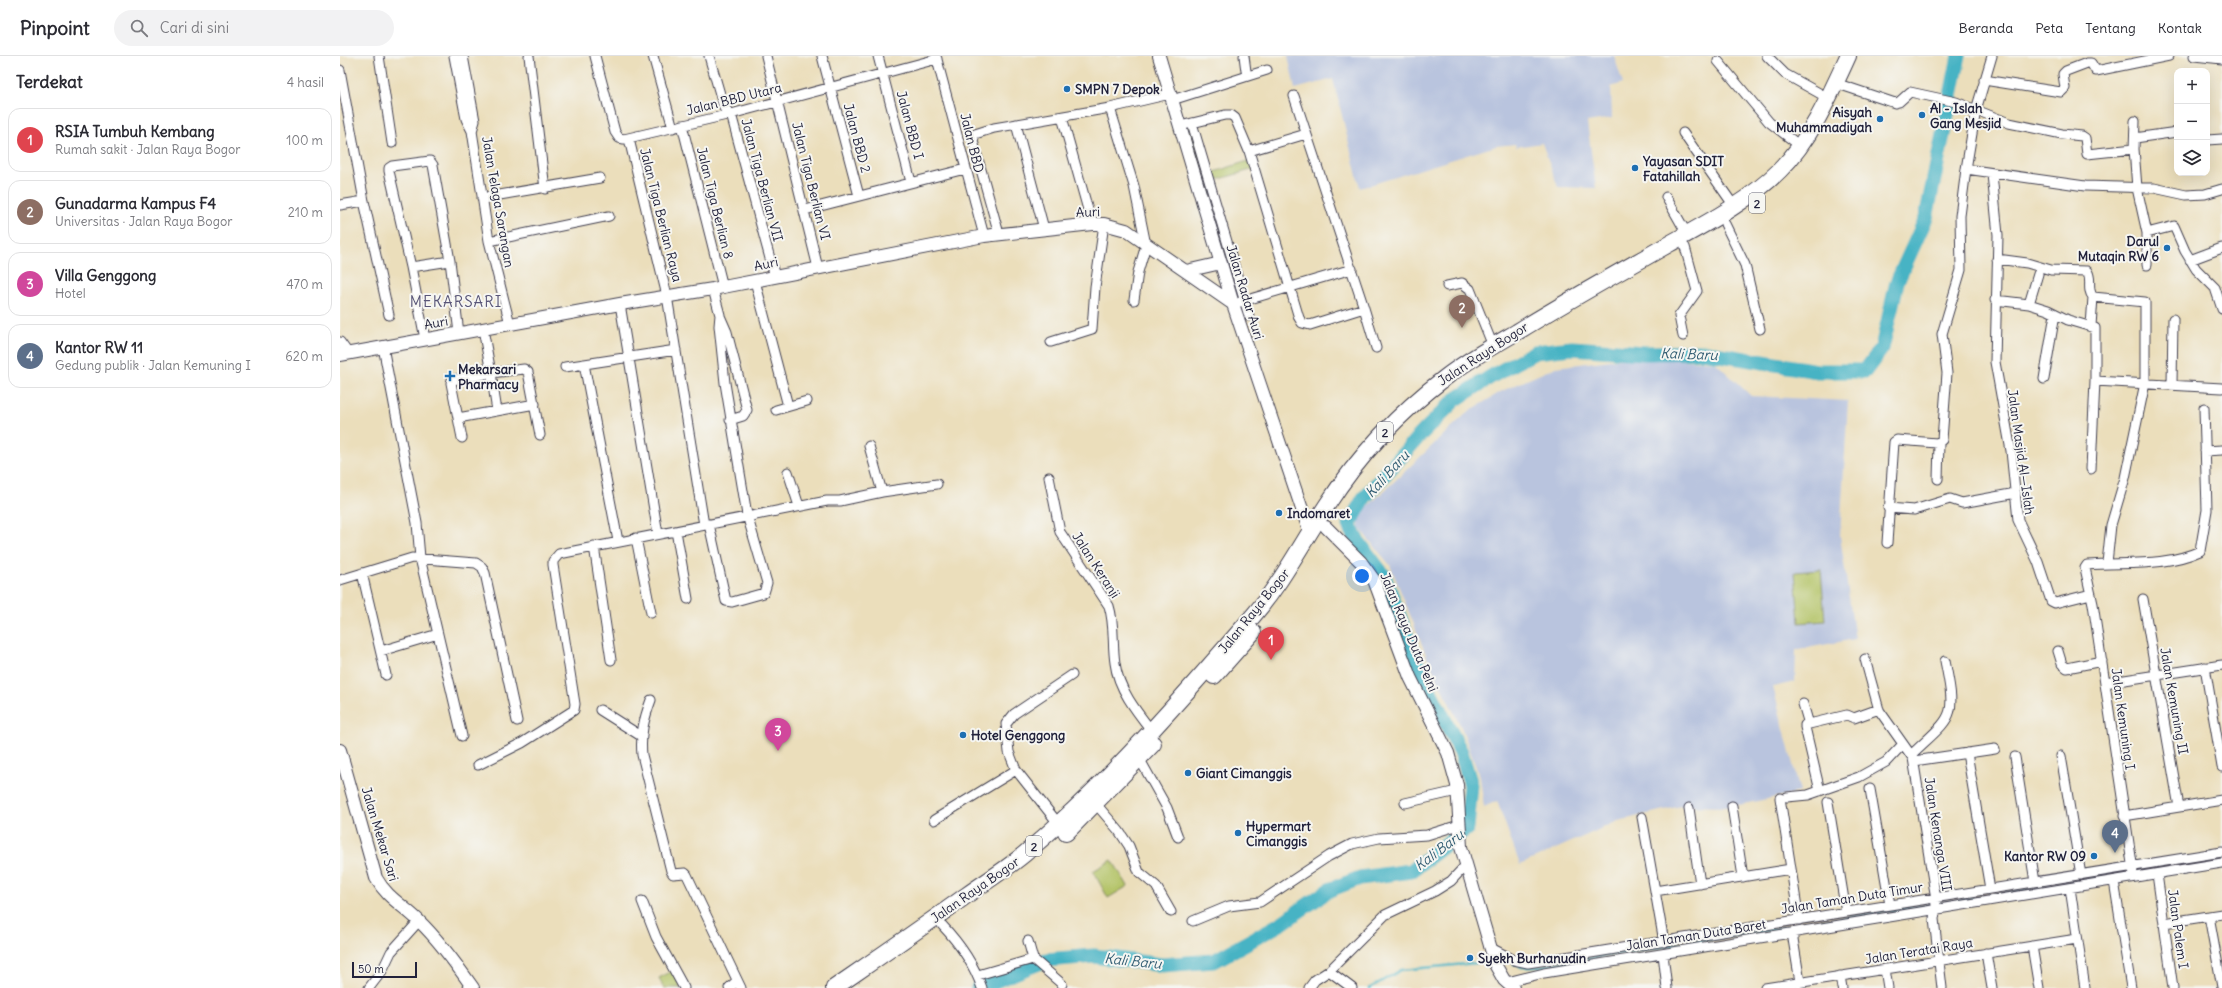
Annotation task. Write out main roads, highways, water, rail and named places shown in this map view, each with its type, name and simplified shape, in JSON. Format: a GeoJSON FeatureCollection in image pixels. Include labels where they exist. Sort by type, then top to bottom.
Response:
{"type":"FeatureCollection","features":[{"type":"Feature","properties":{"kind":"highway","name":"Jalan Raya Bogor"},"geometry":{"type":"LineString","coordinates":[[834,988],[1096,804],[1139,758],[1229,650],[1272,593],[1342,484],[1392,425],[1443,379],[1493,346],[1572,304],[1686,240],[1734,206],[1780,170],[1800,146],[1828,98],[1848,56]]}},
{"type":"Feature","properties":{"kind":"highway","name":"Jalan Raya Bogor"},"geometry":{"type":"LineString","coordinates":[[1686,240],[1725,224],[1772,192],[1786,180],[1800,164],[1820,133],[1858,56]]}},
{"type":"Feature","properties":{"kind":"highway","name":"Jalan Raya Bogor"},"geometry":{"type":"LineString","coordinates":[[849,988],[942,925],[1035,858],[1151,730],[1286,592],[1326,527],[1361,476],[1391,441],[1423,408],[1460,379],[1572,304]]}},
{"type":"Feature","properties":{"kind":"main road","name":"Jalan Radar Auri"},"geometry":{"type":"LineString","coordinates":[[1159,56],[1232,304],[1310,533]]}},
{"type":"Feature","properties":{"kind":"main road","name":"Auri"},"geometry":{"type":"LineString","coordinates":[[344,354],[620,304],[718,288],[984,236],[1098,224],[1126,230],[1232,304]]}},
{"type":"Feature","properties":{"kind":"main road"},"geometry":{"type":"LineString","coordinates":[[1186,271],[1221,263]]}},
{"type":"Feature","properties":{"kind":"main road","name":"Jalan Raya Duta Pelni"},"geometry":{"type":"LineString","coordinates":[[1326,527],[1361,562],[1374,580],[1410,677],[1448,752],[1456,777],[1461,847],[1465,866],[1496,966],[1510,985]]}},
{"type":"Feature","properties":{"kind":"main road","name":"Jalan Mekar Sari"},"geometry":{"type":"LineString","coordinates":[[340,750],[342,765],[376,878],[383,891],[419,921],[436,940],[473,988]]}},
{"type":"Feature","properties":{"kind":"waterway","name":"Kali Baru"},"geometry":{"type":"LineString","coordinates":[[978,988],[1046,960],[1094,956],[1162,965],[1214,961],[1282,923],[1329,890],[1360,878],[1411,871],[1467,828],[1471,785],[1461,752],[1422,676],[1384,576],[1357,540],[1349,525],[1364,498],[1421,434],[1455,400],[1492,376],[1535,352],[1572,348],[1644,353],[1703,352],[1817,371],[1865,371],[1882,348],[1897,282],[1926,218],[1959,56]]}},
{"type":"Feature","properties":{"kind":"waterway"},"geometry":{"type":"LineString","coordinates":[[1938,904],[2222,858]]}},
{"type":"Feature","properties":{"kind":"waterway"},"geometry":{"type":"LineString","coordinates":[[1514,964],[1522,967],[1535,967],[1933,904]]}},
{"type":"Feature","properties":{"kind":"waterway"},"geometry":{"type":"LineString","coordinates":[[1370,988],[1401,970],[1477,963],[1489,957]]}},
{"type":"Feature","properties":{"kind":"place","name":"SMPN 7 Depok"},"geometry":{"type":"Point","coordinates":[1067,89]}},
{"type":"Feature","properties":{"kind":"place","name":"Al - Islah Gang Mesjid"},"geometry":{"type":"Point","coordinates":[1922,115]}},
{"type":"Feature","properties":{"kind":"place","name":"Aisyah Muhammadiyah"},"geometry":{"type":"Point","coordinates":[1880,119]}},
{"type":"Feature","properties":{"kind":"place","name":"Yayasan SDIT Fatahillah"},"geometry":{"type":"Point","coordinates":[1635,168]}},
{"type":"Feature","properties":{"kind":"place","name":"Darul Mutaqin RW 6"},"geometry":{"type":"Point","coordinates":[2167,248]}},
{"type":"Feature","properties":{"kind":"place","name":"Gunadarma Kampus F4"},"geometry":{"type":"Point","coordinates":[1462,328]}},
{"type":"Feature","properties":{"kind":"place","name":"Mekarsari Pharmacy"},"geometry":{"type":"Point","coordinates":[450,376]}},
{"type":"Feature","properties":{"kind":"place","name":"Indomaret"},"geometry":{"type":"Point","coordinates":[1279,513]}},
{"type":"Feature","properties":{"kind":"place","name":"RSIA Tumbuh Kembang"},"geometry":{"type":"Point","coordinates":[1271,660]}},
{"type":"Feature","properties":{"kind":"place","name":"Hotel Genggong"},"geometry":{"type":"Point","coordinates":[963,735]}},
{"type":"Feature","properties":{"kind":"place","name":"Villa Genggong"},"geometry":{"type":"Point","coordinates":[778,751]}},
{"type":"Feature","properties":{"kind":"place","name":"Giant Cimanggis"},"geometry":{"type":"Point","coordinates":[1188,773]}},
{"type":"Feature","properties":{"kind":"place","name":"Hypermart Cimanggis"},"geometry":{"type":"Point","coordinates":[1238,833]}},
{"type":"Feature","properties":{"kind":"place","name":"Kantor RW 11"},"geometry":{"type":"Point","coordinates":[2115,853]}},
{"type":"Feature","properties":{"kind":"place","name":"Kantor RW 09"},"geometry":{"type":"Point","coordinates":[2094,856]}},
{"type":"Feature","properties":{"kind":"place","name":"Syekh Burhanudin"},"geometry":{"type":"Point","coordinates":[1470,958]}},
{"type":"Feature","properties":{"kind":"district","name":"MEKARSARI"},"geometry":{"type":"Point","coordinates":[456,301]}}]}
